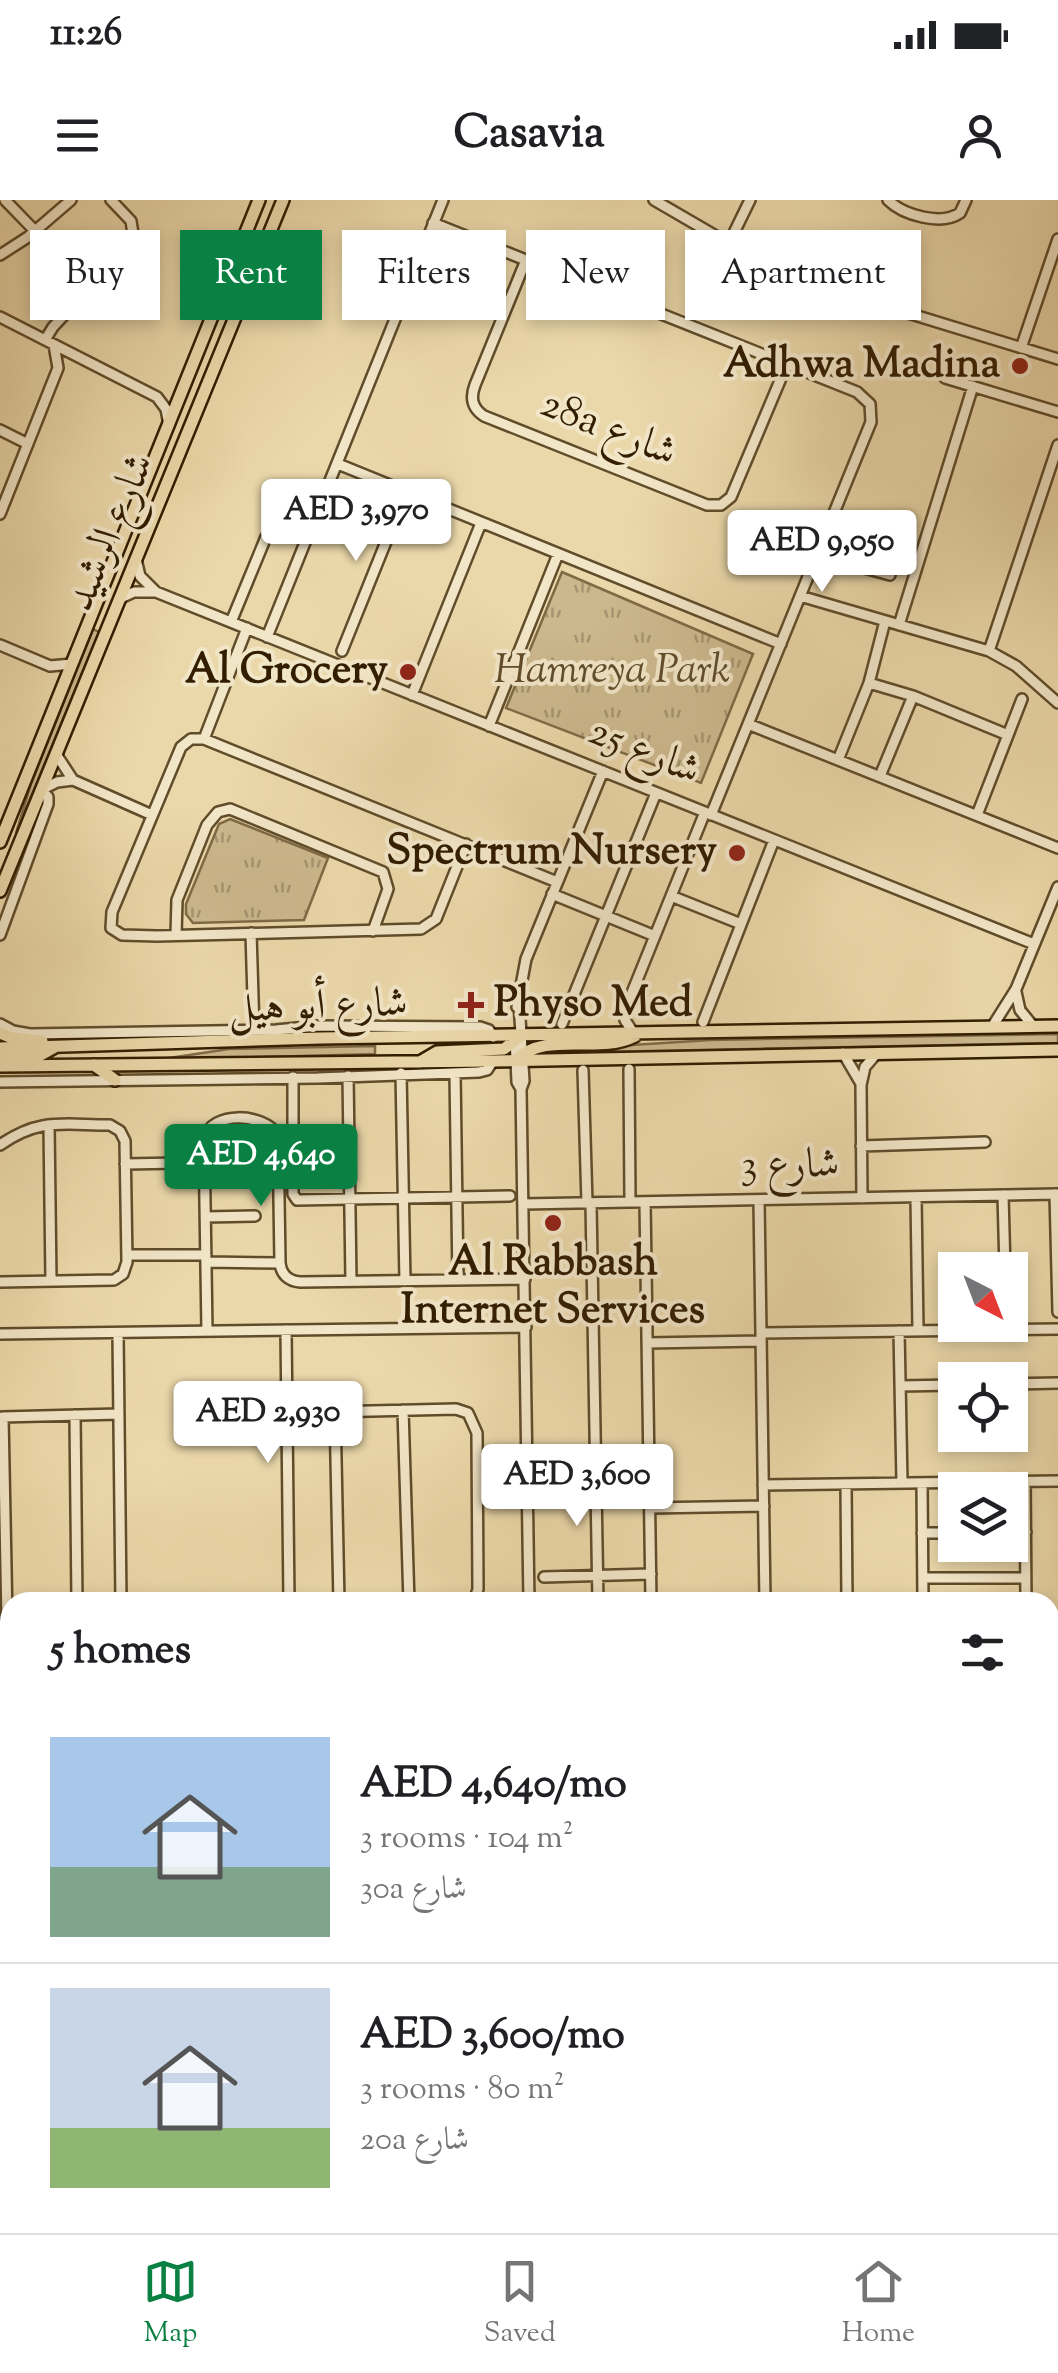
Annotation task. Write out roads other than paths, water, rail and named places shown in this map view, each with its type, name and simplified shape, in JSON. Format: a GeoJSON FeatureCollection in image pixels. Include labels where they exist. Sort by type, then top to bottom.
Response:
{"type":"FeatureCollection","features":[{"type":"Feature","properties":{"kind":"main road","name":"شارع الرشيد"},"geometry":{"type":"LineString","coordinates":[[0,842],[259,200]]}},
{"type":"Feature","properties":{"kind":"main road","name":"شارع الرشيد"},"geometry":{"type":"LineString","coordinates":[[0,891],[283,200]]}},
{"type":"Feature","properties":{"kind":"main road"},"geometry":{"type":"LineString","coordinates":[[420,1062],[436,1052],[615,1044],[636,1034],[1058,1026]]}},
{"type":"Feature","properties":{"kind":"main road"},"geometry":{"type":"LineString","coordinates":[[0,1033],[55,1047]]}},
{"type":"Feature","properties":{"kind":"main road","name":"شارع أبو هيل"},"geometry":{"type":"LineString","coordinates":[[0,1048],[187,1038],[493,1036],[517,1046],[843,1053],[1058,1050]]}},
{"type":"Feature","properties":{"kind":"main road","name":"شارع أبو هيل"},"geometry":{"type":"LineString","coordinates":[[0,1066],[494,1061],[517,1046]]}},
{"type":"Feature","properties":{"kind":"main road"},"geometry":{"type":"LineString","coordinates":[[0,1058],[37,1057],[55,1047]]}},
{"type":"Feature","properties":{"kind":"main road"},"geometry":{"type":"LineString","coordinates":[[94,1065],[115,1080]]}},
{"type":"Feature","properties":{"kind":"main road"},"geometry":{"type":"LineString","coordinates":[[0,1074],[35,1066]]}},
{"type":"Feature","properties":{"kind":"street"},"geometry":{"type":"LineString","coordinates":[[5,200],[34,230]]}},
{"type":"Feature","properties":{"kind":"street"},"geometry":{"type":"LineString","coordinates":[[36,230],[70,200]]}},
{"type":"Feature","properties":{"kind":"street"},"geometry":{"type":"LineString","coordinates":[[58,368],[50,343],[53,327],[134,240],[131,221],[111,200]]}},
{"type":"Feature","properties":{"kind":"street"},"geometry":{"type":"LineString","coordinates":[[267,637],[443,200]]}},
{"type":"Feature","properties":{"kind":"street"},"geometry":{"type":"LineString","coordinates":[[654,200],[706,230]]}},
{"type":"Feature","properties":{"kind":"street"},"geometry":{"type":"LineString","coordinates":[[735,230],[750,200]]}},
{"type":"Feature","properties":{"kind":"street"},"geometry":{"type":"LineString","coordinates":[[888,200],[900,209],[942,220],[960,213],[966,200]]}},
{"type":"Feature","properties":{"kind":"street"},"geometry":{"type":"LineString","coordinates":[[433,223],[526,260]]}},
{"type":"Feature","properties":{"kind":"street"},"geometry":{"type":"LineString","coordinates":[[0,256],[30,235]]}},
{"type":"Feature","properties":{"kind":"street"},"geometry":{"type":"LineString","coordinates":[[1021,348],[1058,239]]}},
{"type":"Feature","properties":{"kind":"street","name":"28a شارع"},"geometry":{"type":"LineString","coordinates":[[526,260],[473,390],[475,408],[484,416],[714,506],[732,497],[787,364]]}},
{"type":"Feature","properties":{"kind":"street"},"geometry":{"type":"LineString","coordinates":[[1044,280],[1058,285]]}},
{"type":"Feature","properties":{"kind":"street"},"geometry":{"type":"LineString","coordinates":[[636,1034],[628,1027],[625,1012],[654,936],[748,724],[872,416],[867,399],[857,392],[665,315]]}},
{"type":"Feature","properties":{"kind":"street"},"geometry":{"type":"LineString","coordinates":[[0,317],[157,397],[166,409],[169,426]]}},
{"type":"Feature","properties":{"kind":"street"},"geometry":{"type":"LineString","coordinates":[[921,318],[1058,359]]}},
{"type":"Feature","properties":{"kind":"street"},"geometry":{"type":"LineString","coordinates":[[0,514],[58,368],[77,356]]}},
{"type":"Feature","properties":{"kind":"street"},"geometry":{"type":"LineString","coordinates":[[945,378],[1058,412]]}},
{"type":"Feature","properties":{"kind":"street"},"geometry":{"type":"LineString","coordinates":[[898,624],[972,386]]}},
{"type":"Feature","properties":{"kind":"street"},"geometry":{"type":"LineString","coordinates":[[0,430],[28,444]]}},
{"type":"Feature","properties":{"kind":"street"},"geometry":{"type":"LineString","coordinates":[[989,651],[1058,445]]}},
{"type":"Feature","properties":{"kind":"street"},"geometry":{"type":"LineString","coordinates":[[338,464],[781,644]]}},
{"type":"Feature","properties":{"kind":"street"},"geometry":{"type":"LineString","coordinates":[[342,651],[406,492]]}},
{"type":"Feature","properties":{"kind":"street"},"geometry":{"type":"LineString","coordinates":[[412,696],[481,523]]}},
{"type":"Feature","properties":{"kind":"street"},"geometry":{"type":"LineString","coordinates":[[231,622],[266,537]]}},
{"type":"Feature","properties":{"kind":"street"},"geometry":{"type":"LineString","coordinates":[[489,726],[558,554]]}},
{"type":"Feature","properties":{"kind":"street"},"geometry":{"type":"LineString","coordinates":[[817,555],[890,575]]}},
{"type":"Feature","properties":{"kind":"street"},"geometry":{"type":"LineString","coordinates":[[136,559],[140,576],[156,592]]}},
{"type":"Feature","properties":{"kind":"street"},"geometry":{"type":"LineString","coordinates":[[118,601],[134,592],[156,592]]}},
{"type":"Feature","properties":{"kind":"street","name":"شارع 25"},"geometry":{"type":"LineString","coordinates":[[156,592],[1034,944]]}},
{"type":"Feature","properties":{"kind":"street"},"geometry":{"type":"LineString","coordinates":[[800,596],[989,651],[1016,666],[1058,702]]}},
{"type":"Feature","properties":{"kind":"street"},"geometry":{"type":"LineString","coordinates":[[838,760],[869,683],[885,620]]}},
{"type":"Feature","properties":{"kind":"street"},"geometry":{"type":"LineString","coordinates":[[204,739],[247,628]]}},
{"type":"Feature","properties":{"kind":"street"},"geometry":{"type":"LineString","coordinates":[[0,645],[50,666],[72,664]]}},
{"type":"Feature","properties":{"kind":"street"},"geometry":{"type":"LineString","coordinates":[[50,666],[63,686]]}},
{"type":"Feature","properties":{"kind":"street"},"geometry":{"type":"LineString","coordinates":[[869,683],[912,696],[1008,736]]}},
{"type":"Feature","properties":{"kind":"street"},"geometry":{"type":"LineString","coordinates":[[880,776],[912,696]]}},
{"type":"Feature","properties":{"kind":"street"},"geometry":{"type":"LineString","coordinates":[[977,815],[1022,700]]}},
{"type":"Feature","properties":{"kind":"street"},"geometry":{"type":"LineString","coordinates":[[748,724],[1058,848]]}},
{"type":"Feature","properties":{"kind":"street"},"geometry":{"type":"LineString","coordinates":[[466,844],[432,924],[421,930],[122,935],[111,928],[112,912],[180,747],[191,739],[204,739],[466,844],[557,882]]}},
{"type":"Feature","properties":{"kind":"street"},"geometry":{"type":"LineString","coordinates":[[56,754],[73,780]]}},
{"type":"Feature","properties":{"kind":"street"},"geometry":{"type":"LineString","coordinates":[[529,1592],[521,1089],[517,1082],[519,1003],[523,968],[603,771]]}},
{"type":"Feature","properties":{"kind":"street"},"geometry":{"type":"LineString","coordinates":[[0,934],[49,801],[41,790],[73,780],[152,814]]}},
{"type":"Feature","properties":{"kind":"street"},"geometry":{"type":"LineString","coordinates":[[562,1024],[656,793]]}},
{"type":"Feature","properties":{"kind":"street"},"geometry":{"type":"LineString","coordinates":[[176,935],[177,900],[207,826],[218,812],[230,810],[382,872],[388,889],[373,931]]}},
{"type":"Feature","properties":{"kind":"street"},"geometry":{"type":"LineString","coordinates":[[702,1022],[774,840]]}},
{"type":"Feature","properties":{"kind":"street"},"geometry":{"type":"LineString","coordinates":[[992,1027],[1016,989],[1058,887]]}},
{"type":"Feature","properties":{"kind":"street"},"geometry":{"type":"LineString","coordinates":[[552,894],[654,936]]}},
{"type":"Feature","properties":{"kind":"street"},"geometry":{"type":"LineString","coordinates":[[671,896],[740,924]]}},
{"type":"Feature","properties":{"kind":"street"},"geometry":{"type":"LineString","coordinates":[[251,933],[254,1030]]}},
{"type":"Feature","properties":{"kind":"street"},"geometry":{"type":"LineString","coordinates":[[1016,989],[1020,1010],[1034,1026]]}},
{"type":"Feature","properties":{"kind":"street"},"geometry":{"type":"LineString","coordinates":[[0,1024],[30,1034],[187,1038],[318,1026],[480,1027],[493,1036]]}},
{"type":"Feature","properties":{"kind":"street"},"geometry":{"type":"LineString","coordinates":[[843,1053],[860,1085]]}},
{"type":"Feature","properties":{"kind":"street"},"geometry":{"type":"LineString","coordinates":[[862,1198],[860,1085],[866,1067],[878,1053]]}},
{"type":"Feature","properties":{"kind":"street"},"geometry":{"type":"LineString","coordinates":[[0,1082],[484,1072],[494,1061]]}},
{"type":"Feature","properties":{"kind":"street"},"geometry":{"type":"LineString","coordinates":[[629,1069],[630,1202]]}},
{"type":"Feature","properties":{"kind":"street"},"geometry":{"type":"LineString","coordinates":[[584,1070],[598,1592]]}},
{"type":"Feature","properties":{"kind":"street"},"geometry":{"type":"LineString","coordinates":[[455,1072],[458,1280]]}},
{"type":"Feature","properties":{"kind":"street"},"geometry":{"type":"LineString","coordinates":[[401,1073],[405,1280]]}},
{"type":"Feature","properties":{"kind":"street"},"geometry":{"type":"LineString","coordinates":[[348,1076],[351,1282]]}},
{"type":"Feature","properties":{"kind":"street"},"geometry":{"type":"LineString","coordinates":[[293,1077],[294,1197],[299,1200],[510,1196]]}},
{"type":"Feature","properties":{"kind":"street"},"geometry":{"type":"LineString","coordinates":[[207,1331],[204,1139],[210,1125],[219,1120],[257,1120],[275,1129],[280,1142],[281,1267],[289,1280],[525,1278]]}},
{"type":"Feature","properties":{"kind":"street"},"geometry":{"type":"LineString","coordinates":[[49,1125],[50,1281]]}},
{"type":"Feature","properties":{"kind":"street"},"geometry":{"type":"LineString","coordinates":[[0,1145],[24,1129],[49,1125],[116,1127],[124,1136],[126,1255],[126,1268],[120,1278],[108,1281],[0,1282]]}},
{"type":"Feature","properties":{"kind":"street"},"geometry":{"type":"LineString","coordinates":[[861,1146],[986,1142]]}},
{"type":"Feature","properties":{"kind":"street"},"geometry":{"type":"LineString","coordinates":[[125,1164],[179,1163]]}},
{"type":"Feature","properties":{"kind":"street"},"geometry":{"type":"LineString","coordinates":[[1056,1194],[1058,1312]]}},
{"type":"Feature","properties":{"kind":"street","name":"شارع 3"},"geometry":{"type":"LineString","coordinates":[[523,1204],[1056,1194]]}},
{"type":"Feature","properties":{"kind":"street"},"geometry":{"type":"LineString","coordinates":[[1003,1195],[1005,1252]]}},
{"type":"Feature","properties":{"kind":"street"},"geometry":{"type":"LineString","coordinates":[[916,1197],[918,1330]]}},
{"type":"Feature","properties":{"kind":"street"},"geometry":{"type":"LineString","coordinates":[[759,1200],[765,1592]]}},
{"type":"Feature","properties":{"kind":"street"},"geometry":{"type":"LineString","coordinates":[[646,1202],[651,1592]]}},
{"type":"Feature","properties":{"kind":"street"},"geometry":{"type":"LineString","coordinates":[[205,1217],[254,1216]]}},
{"type":"Feature","properties":{"kind":"street"},"geometry":{"type":"LineString","coordinates":[[126,1255],[281,1267]]}},
{"type":"Feature","properties":{"kind":"street"},"geometry":{"type":"LineString","coordinates":[[0,1334],[526,1327]]}},
{"type":"Feature","properties":{"kind":"street"},"geometry":{"type":"LineString","coordinates":[[1028,1328],[1058,1329]]}},
{"type":"Feature","properties":{"kind":"street"},"geometry":{"type":"LineString","coordinates":[[648,1343],[938,1329]]}},
{"type":"Feature","properties":{"kind":"street"},"geometry":{"type":"LineString","coordinates":[[286,1330],[289,1592]]}},
{"type":"Feature","properties":{"kind":"street"},"geometry":{"type":"LineString","coordinates":[[899,1331],[902,1483]]}},
{"type":"Feature","properties":{"kind":"street"},"geometry":{"type":"LineString","coordinates":[[118,1333],[121,1592]]}},
{"type":"Feature","properties":{"kind":"street"},"geometry":{"type":"LineString","coordinates":[[1028,1384],[1058,1383]]}},
{"type":"Feature","properties":{"kind":"street"},"geometry":{"type":"LineString","coordinates":[[900,1386],[938,1385]]}},
{"type":"Feature","properties":{"kind":"street"},"geometry":{"type":"LineString","coordinates":[[287,1413],[456,1409],[468,1413],[476,1433],[477,1592]]}},
{"type":"Feature","properties":{"kind":"street"},"geometry":{"type":"LineString","coordinates":[[403,1410],[408,1592]]}},
{"type":"Feature","properties":{"kind":"street"},"geometry":{"type":"LineString","coordinates":[[335,1412],[338,1592]]}},
{"type":"Feature","properties":{"kind":"street"},"geometry":{"type":"LineString","coordinates":[[5,1592],[2,1417],[119,1414]]}},
{"type":"Feature","properties":{"kind":"street"},"geometry":{"type":"LineString","coordinates":[[75,1415],[77,1592]]}},
{"type":"Feature","properties":{"kind":"street"},"geometry":{"type":"LineString","coordinates":[[542,1455],[649,1452]]}},
{"type":"Feature","properties":{"kind":"street"},"geometry":{"type":"LineString","coordinates":[[1028,1482],[1058,1481]]}},
{"type":"Feature","properties":{"kind":"street"},"geometry":{"type":"LineString","coordinates":[[922,1483],[923,1592]]}},
{"type":"Feature","properties":{"kind":"street"},"geometry":{"type":"LineString","coordinates":[[764,1485],[938,1483]]}},
{"type":"Feature","properties":{"kind":"street"},"geometry":{"type":"LineString","coordinates":[[846,1484],[847,1592]]}},
{"type":"Feature","properties":{"kind":"street"},"geometry":{"type":"LineString","coordinates":[[650,1508],[764,1506]]}},
{"type":"Feature","properties":{"kind":"street"},"geometry":{"type":"LineString","coordinates":[[922,1533],[938,1533]]}},
{"type":"Feature","properties":{"kind":"street"},"geometry":{"type":"LineString","coordinates":[[1026,1562],[1026,1592]]}},
{"type":"Feature","properties":{"kind":"street"},"geometry":{"type":"LineString","coordinates":[[544,1577],[650,1574]]}},
{"type":"Feature","properties":{"kind":"street"},"geometry":{"type":"LineString","coordinates":[[922,1578],[1026,1578]]}},
{"type":"Feature","properties":{"kind":"place","name":"Adhwa Madina"},"geometry":{"type":"Point","coordinates":[1020,366]}},
{"type":"Feature","properties":{"kind":"place","name":"Al Grocery"},"geometry":{"type":"Point","coordinates":[408,672]}},
{"type":"Feature","properties":{"kind":"place","name":"Spectrum Nursery"},"geometry":{"type":"Point","coordinates":[737,853]}},
{"type":"Feature","properties":{"kind":"place","name":"Physo Med"},"geometry":{"type":"Point","coordinates":[471,1005]}},
{"type":"Feature","properties":{"kind":"place","name":"Al Rabbash Internet Services"},"geometry":{"type":"Point","coordinates":[553,1223]}},
{"type":"Feature","properties":{"kind":"park label","name":"Hamreya Park"},"geometry":{"type":"Point","coordinates":[612,672]}}]}
